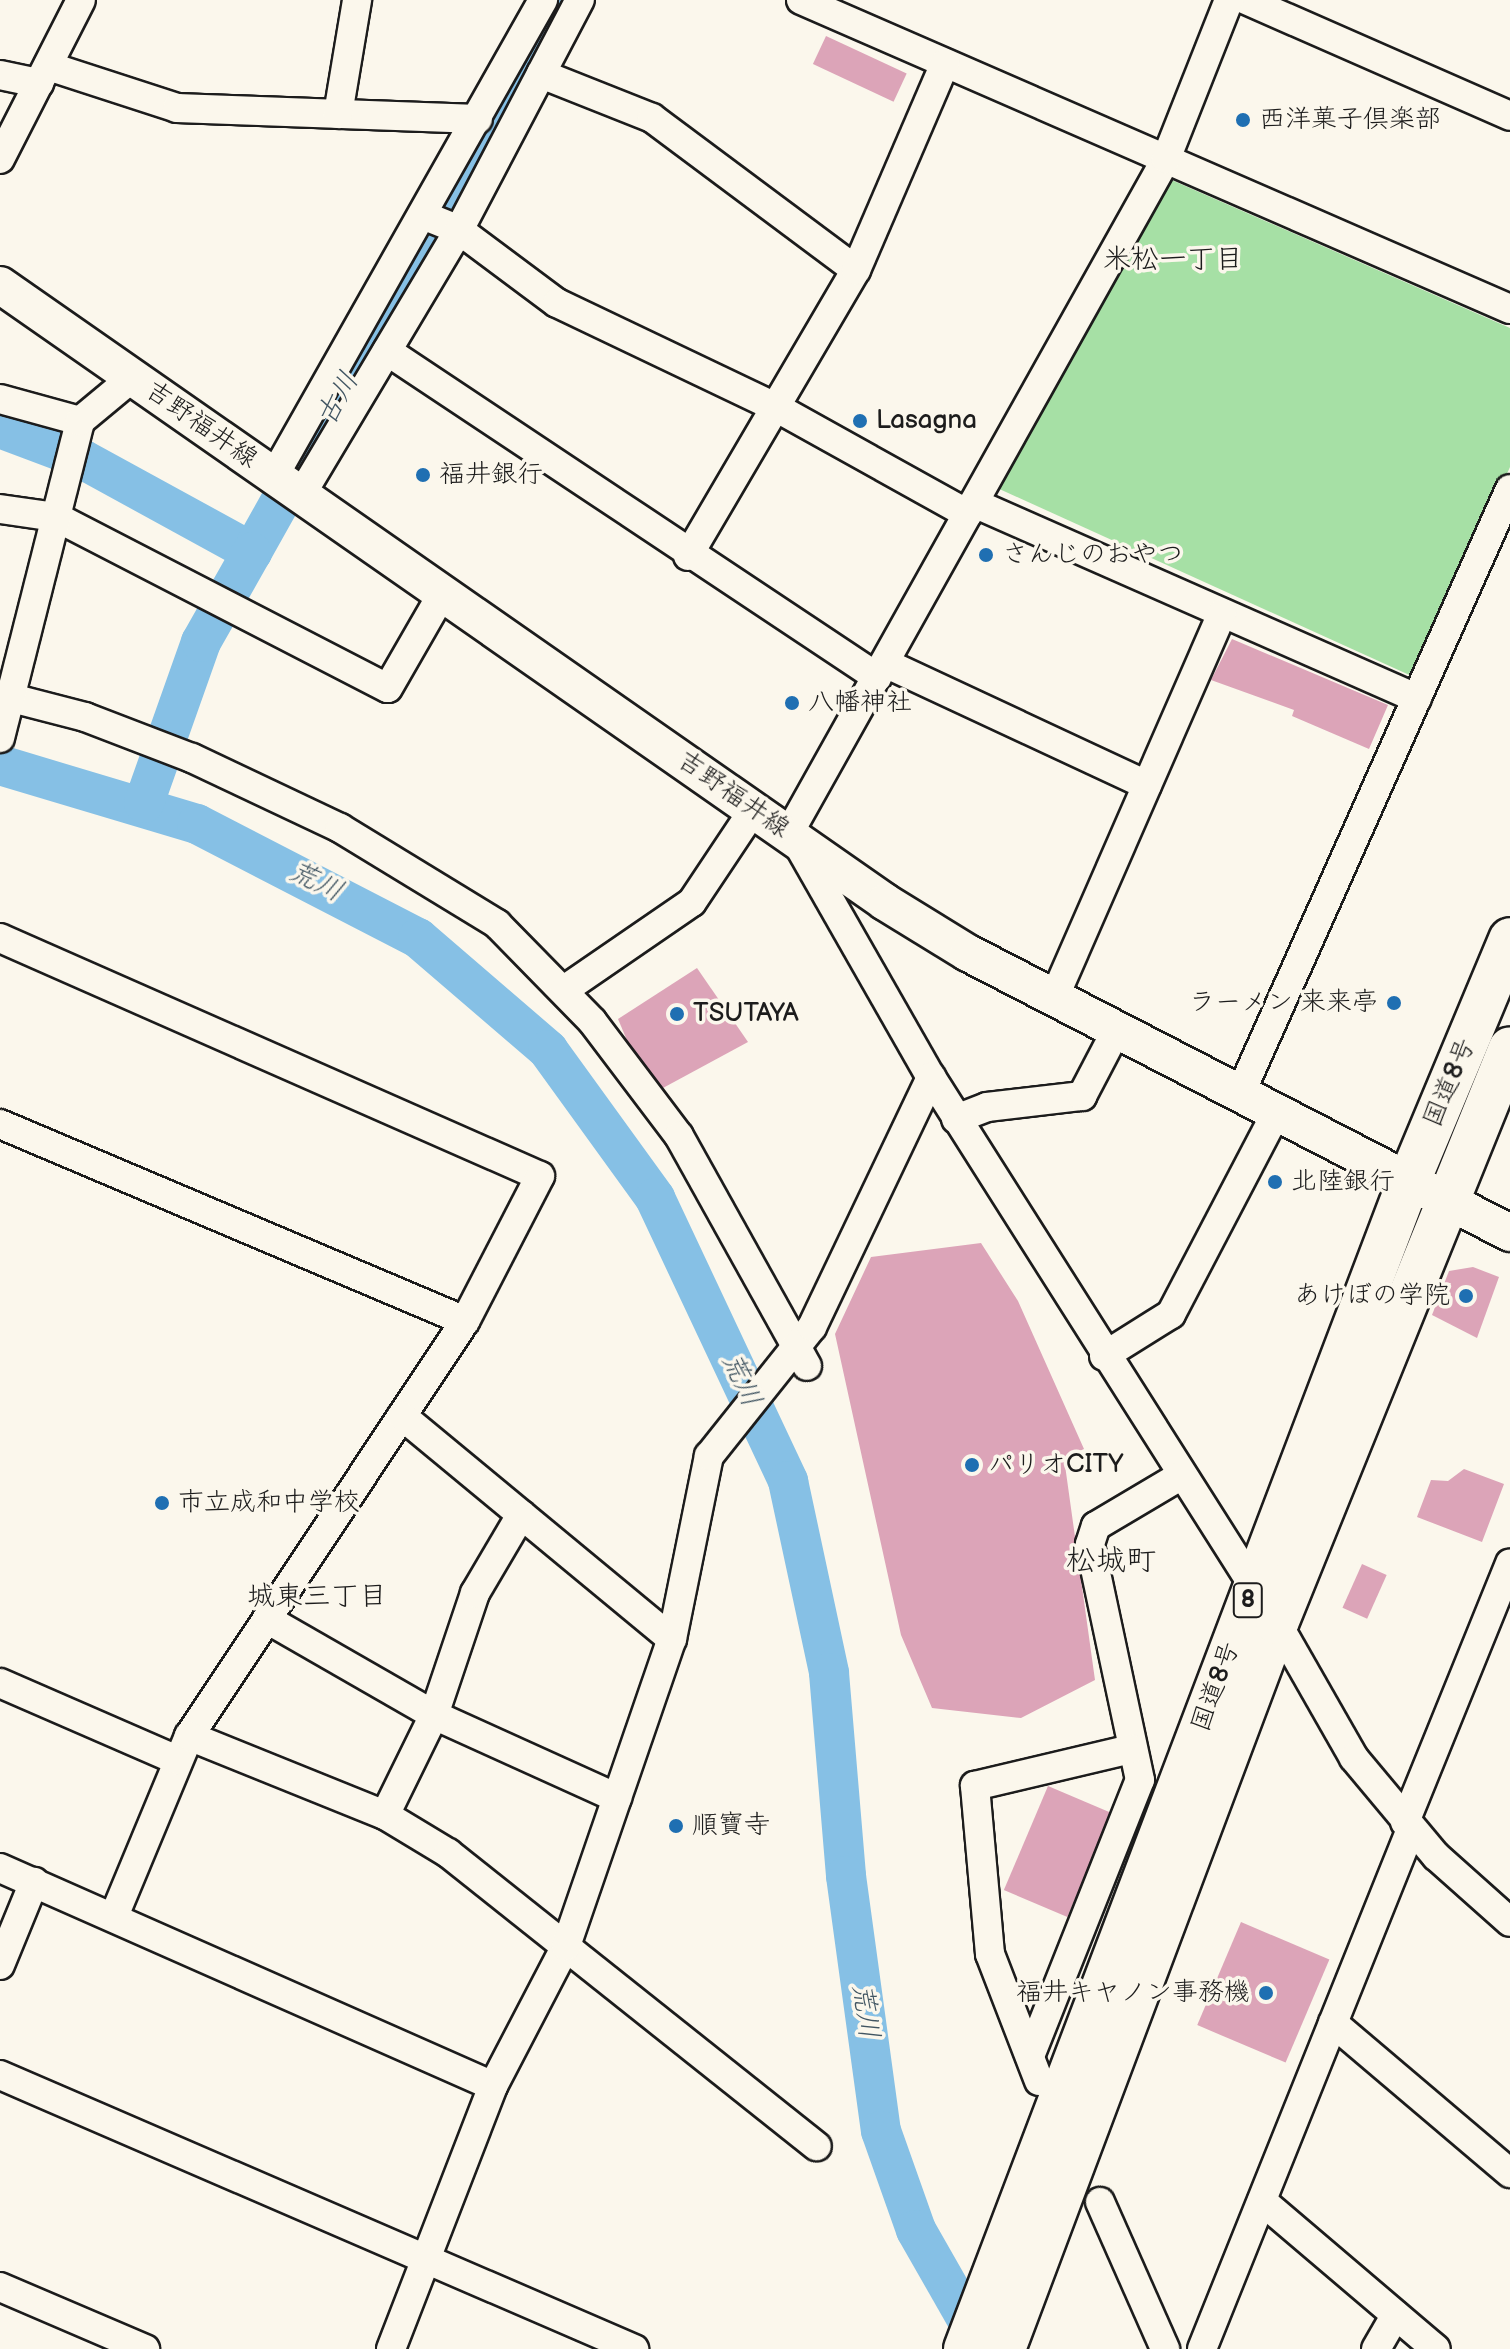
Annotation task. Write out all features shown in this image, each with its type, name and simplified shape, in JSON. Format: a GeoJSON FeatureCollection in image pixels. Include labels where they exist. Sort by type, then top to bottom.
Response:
{"type":"FeatureCollection","features":[{"type":"Feature","properties":{"kind":"highway","name":"国道8号"},"geometry":{"type":"LineString","coordinates":[[965,2349],[1409,1181],[1510,939]]}},
{"type":"Feature","properties":{"kind":"highway","name":"国道8号"},"geometry":{"type":"LineString","coordinates":[[1004,2349],[1277,1623],[1510,1048]]}},
{"type":"Feature","properties":{"kind":"main road","name":"吉野福井線"},"geometry":{"type":"LineString","coordinates":[[0,285],[792,836],[968,953],[1510,1233]]}},
{"type":"Feature","properties":{"kind":"street"},"geometry":{"type":"LineString","coordinates":[[0,159],[81,0]]}},
{"type":"Feature","properties":{"kind":"street"},"geometry":{"type":"LineString","coordinates":[[338,114],[357,0]]}},
{"type":"Feature","properties":{"kind":"street"},"geometry":{"type":"LineString","coordinates":[[287,485],[425,216],[543,0]]}},
{"type":"Feature","properties":{"kind":"street"},"geometry":{"type":"LineString","coordinates":[[287,485],[387,351],[459,230],[580,0]]}},
{"type":"Feature","properties":{"kind":"street"},"geometry":{"type":"LineString","coordinates":[[801,0],[1510,309]]}},
{"type":"Feature","properties":{"kind":"street"},"geometry":{"type":"LineString","coordinates":[[1229,0],[1166,159],[792,836],[956,1119],[1104,1356],[1254,1585],[1354,1758],[1408,1826],[1510,1922]]}},
{"type":"Feature","properties":{"kind":"street"},"geometry":{"type":"LineString","coordinates":[[1246,0],[1510,116]]}},
{"type":"Feature","properties":{"kind":"street"},"geometry":{"type":"LineString","coordinates":[[688,556],[779,409],[856,270],[945,63]]}},
{"type":"Feature","properties":{"kind":"street"},"geometry":{"type":"LineString","coordinates":[[0,75],[43,74],[177,108],[478,119]]}},
{"type":"Feature","properties":{"kind":"street"},"geometry":{"type":"LineString","coordinates":[[541,74],[652,118],[856,270]]}},
{"type":"Feature","properties":{"kind":"street"},"geometry":{"type":"LineString","coordinates":[[425,216],[459,230],[557,303],[779,409],[971,508],[1417,698]]}},
{"type":"Feature","properties":{"kind":"street"},"geometry":{"type":"LineString","coordinates":[[387,351],[688,556],[881,670],[1147,785]]}},
{"type":"Feature","properties":{"kind":"street"},"geometry":{"type":"LineString","coordinates":[[0,738],[5,696],[75,441],[133,377]]}},
{"type":"Feature","properties":{"kind":"street"},"geometry":{"type":"LineString","coordinates":[[0,399],[75,441]]}},
{"type":"Feature","properties":{"kind":"street"},"geometry":{"type":"LineString","coordinates":[[1241,1092],[1510,489]]}},
{"type":"Feature","properties":{"kind":"street"},"geometry":{"type":"LineString","coordinates":[[0,509],[56,517],[388,688],[442,594]]}},
{"type":"Feature","properties":{"kind":"street"},"geometry":{"type":"LineString","coordinates":[[1054,998],[1222,613]]}},
{"type":"Feature","properties":{"kind":"street"},"geometry":{"type":"LineString","coordinates":[[5,696],[192,758],[340,828],[485,916],[564,990],[679,1136],[797,1355]]}},
{"type":"Feature","properties":{"kind":"street"},"geometry":{"type":"LineString","coordinates":[[564,990],[692,902],[754,809]]}},
{"type":"Feature","properties":{"kind":"street"},"geometry":{"type":"LineString","coordinates":[[0,938],[540,1176],[465,1321],[183,1748],[114,1916]]}},
{"type":"Feature","properties":{"kind":"street"},"geometry":{"type":"LineString","coordinates":[[956,1119],[987,1107],[1082,1096],[1117,1029]]}},
{"type":"Feature","properties":{"kind":"street"},"geometry":{"type":"LineString","coordinates":[[391,2349],[493,2086],[566,1946],[672,1639],[700,1484],[724,1433],[797,1355],[931,1077]]}},
{"type":"Feature","properties":{"kind":"street"},"geometry":{"type":"LineString","coordinates":[[1104,1356],[1171,1314],[1277,1111]]}},
{"type":"Feature","properties":{"kind":"street"},"geometry":{"type":"LineString","coordinates":[[0,1124],[465,1321]]}},
{"type":"Feature","properties":{"kind":"street"},"geometry":{"type":"LineString","coordinates":[[402,1416],[672,1639]]}},
{"type":"Feature","properties":{"kind":"street"},"geometry":{"type":"LineString","coordinates":[[1132,1749],[975,1786],[990,1954],[1034,2069],[1140,1780],[1090,1544],[1096,1526],[1182,1475]]}},
{"type":"Feature","properties":{"kind":"street"},"geometry":{"type":"LineString","coordinates":[[385,1815],[434,1715],[475,1593],[521,1515]]}},
{"type":"Feature","properties":{"kind":"street"},"geometry":{"type":"LineString","coordinates":[[1202,2349],[1333,2023],[1510,1564]]}},
{"type":"Feature","properties":{"kind":"street"},"geometry":{"type":"LineString","coordinates":[[267,1619],[434,1715],[617,1798]]}},
{"type":"Feature","properties":{"kind":"street"},"geometry":{"type":"LineString","coordinates":[[0,1683],[385,1815],[448,1853],[817,2146]]}},
{"type":"Feature","properties":{"kind":"street"},"geometry":{"type":"LineString","coordinates":[[0,1868],[493,2086]]}},
{"type":"Feature","properties":{"kind":"street"},"geometry":{"type":"LineString","coordinates":[[0,1965],[34,1882]]}},
{"type":"Feature","properties":{"kind":"street"},"geometry":{"type":"LineString","coordinates":[[1333,2023],[1510,2173]]}},
{"type":"Feature","properties":{"kind":"street"},"geometry":{"type":"LineString","coordinates":[[0,2075],[634,2349]]}},
{"type":"Feature","properties":{"kind":"street"},"geometry":{"type":"LineString","coordinates":[[1262,2201],[1436,2349]]}},
{"type":"Feature","properties":{"kind":"street"},"geometry":{"type":"LineString","coordinates":[[1100,2202],[1165,2349]]}},
{"type":"Feature","properties":{"kind":"street"},"geometry":{"type":"LineString","coordinates":[[0,2287],[145,2349]]}},
{"type":"Feature","properties":{"kind":"street"},"geometry":{"type":"LineString","coordinates":[[1376,2349],[1396,2315]]}},
{"type":"Feature","properties":{"kind":"green space"},"geometry":{"type":"Polygon","coordinates":[[[1167,178],[1510,328],[1510,467],[1416,678],[995,487],[1167,178]]]}},
{"type":"Feature","properties":{"kind":"building"},"geometry":{"type":"Polygon","coordinates":[[[826,36],[907,74],[894,102],[813,64],[826,36]]]}},
{"type":"Feature","properties":{"kind":"building"},"geometry":{"type":"Polygon","coordinates":[[[1232,639],[1388,705],[1369,749],[1292,716],[1294,710],[1211,680],[1232,639]]]}},
{"type":"Feature","properties":{"kind":"building"},"geometry":{"type":"Polygon","coordinates":[[[697,968],[748,1042],[650,1095],[618,1019],[697,968]]]}},
{"type":"Feature","properties":{"kind":"building"},"geometry":{"type":"Polygon","coordinates":[[[981,1243],[1018,1301],[1084,1449],[1064,1458],[1095,1680],[1021,1718],[932,1708],[901,1635],[835,1334],[871,1257],[981,1243]]]}},
{"type":"Feature","properties":{"kind":"building","name":"あけぼの学院"},"geometry":{"type":"Polygon","coordinates":[[[1473,1267],[1499,1277],[1477,1338],[1432,1315],[1449,1271],[1473,1267]]]}},
{"type":"Feature","properties":{"kind":"building"},"geometry":{"type":"Polygon","coordinates":[[[1464,1469],[1504,1484],[1482,1542],[1417,1517],[1431,1480],[1448,1481],[1464,1469]]]}},
{"type":"Feature","properties":{"kind":"building"},"geometry":{"type":"Polygon","coordinates":[[[1362,1564],[1387,1575],[1367,1619],[1342,1608],[1362,1564]]]}},
{"type":"Feature","properties":{"kind":"building"},"geometry":{"type":"Polygon","coordinates":[[[1048,1786],[1112,1813],[1067,1917],[1004,1890],[1048,1786]]]}},
{"type":"Feature","properties":{"kind":"building","name":"福井キヤノン事務機"},"geometry":{"type":"Polygon","coordinates":[[[1241,1922],[1329,1960],[1286,2063],[1197,2025],[1241,1922]]]}},
{"type":"Feature","properties":{"kind":"waterway","name":"古川"},"geometry":{"type":"LineString","coordinates":[[0,428],[82,459],[252,552],[561,0]]}},
{"type":"Feature","properties":{"kind":"waterway"},"geometry":{"type":"LineString","coordinates":[[144,803],[201,642],[252,552]]}},
{"type":"Feature","properties":{"kind":"waterway","name":"荒川"},"geometry":{"type":"LineString","coordinates":[[0,765],[197,824],[418,938],[548,1050],[655,1198],[788,1481],[829,1673],[846,1876],[881,2131],[916,2230],[984,2349]]}},
{"type":"Feature","properties":{"kind":"place","name":"西洋菓子倶楽部"},"geometry":{"type":"Point","coordinates":[1243,120]}},
{"type":"Feature","properties":{"kind":"place","name":"Lasagna"},"geometry":{"type":"Point","coordinates":[860,421]}},
{"type":"Feature","properties":{"kind":"place","name":"福井銀行"},"geometry":{"type":"Point","coordinates":[423,475]}},
{"type":"Feature","properties":{"kind":"place","name":"さんじのおやつ"},"geometry":{"type":"Point","coordinates":[986,555]}},
{"type":"Feature","properties":{"kind":"place","name":"八幡神社"},"geometry":{"type":"Point","coordinates":[792,703]}},
{"type":"Feature","properties":{"kind":"place","name":"ラーメン 来来亭"},"geometry":{"type":"Point","coordinates":[1394,1003]}},
{"type":"Feature","properties":{"kind":"place","name":"TSUTAYA"},"geometry":{"type":"Point","coordinates":[677,1014]}},
{"type":"Feature","properties":{"kind":"place","name":"北陸銀行"},"geometry":{"type":"Point","coordinates":[1275,1182]}},
{"type":"Feature","properties":{"kind":"place","name":"あけぼの学院"},"geometry":{"type":"Point","coordinates":[1466,1296]}},
{"type":"Feature","properties":{"kind":"place","name":"パリオCITY"},"geometry":{"type":"Point","coordinates":[972,1465]}},
{"type":"Feature","properties":{"kind":"place","name":"市立成和中学校"},"geometry":{"type":"Point","coordinates":[162,1503]}},
{"type":"Feature","properties":{"kind":"place","name":"順寶寺"},"geometry":{"type":"Point","coordinates":[676,1826]}},
{"type":"Feature","properties":{"kind":"place","name":"福井キヤノン事務機"},"geometry":{"type":"Point","coordinates":[1266,1993]}},
{"type":"Feature","properties":{"kind":"district","name":"米松一丁目"},"geometry":{"type":"Point","coordinates":[1173,260]}},
{"type":"Feature","properties":{"kind":"district","name":"松城町"},"geometry":{"type":"Point","coordinates":[1111,1561]}},
{"type":"Feature","properties":{"kind":"district","name":"城東三丁目"},"geometry":{"type":"Point","coordinates":[317,1597]}}]}
